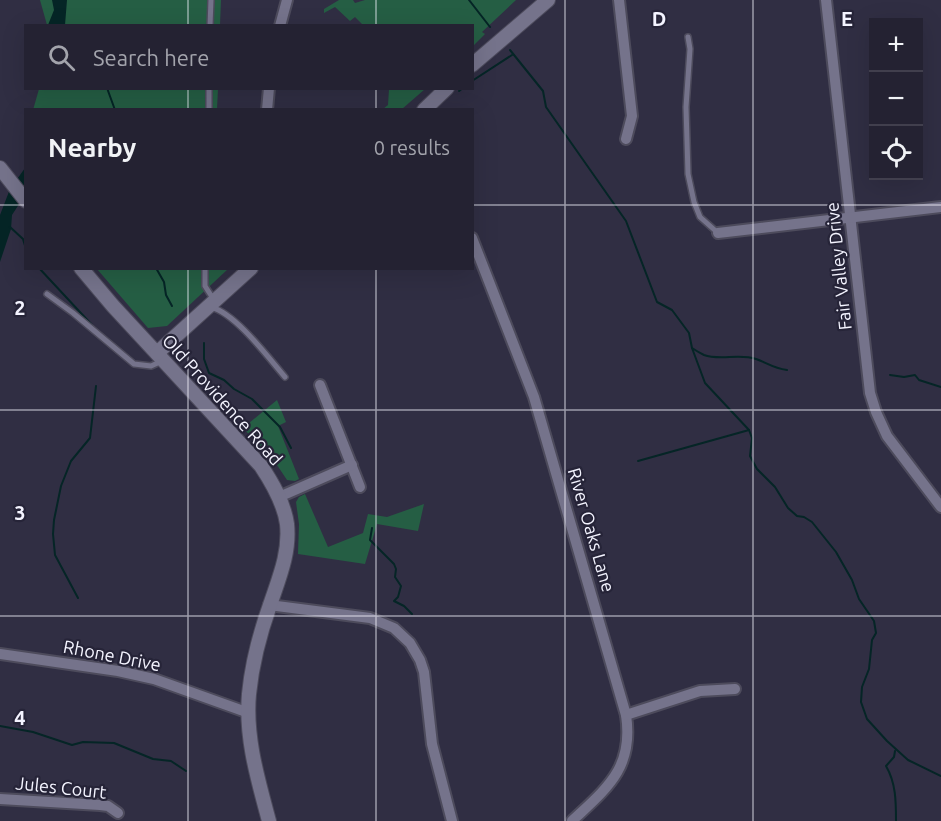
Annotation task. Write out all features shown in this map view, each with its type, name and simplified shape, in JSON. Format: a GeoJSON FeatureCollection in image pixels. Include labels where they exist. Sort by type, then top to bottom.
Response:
{"type":"FeatureCollection","features":[{"type":"Feature","properties":{"kind":"street"},"geometry":{"type":"LineString","coordinates":[[281,24],[287,0]]}},
{"type":"Feature","properties":{"kind":"street"},"geometry":{"type":"LineString","coordinates":[[474,63],[548,0]]}},
{"type":"Feature","properties":{"kind":"street"},"geometry":{"type":"LineString","coordinates":[[619,0],[632,116],[626,139]]}},
{"type":"Feature","properties":{"kind":"street","name":"Fair Valley Drive"},"geometry":{"type":"LineString","coordinates":[[826,0],[867,374],[876,412],[887,436],[941,507]]}},
{"type":"Feature","properties":{"kind":"street"},"geometry":{"type":"LineString","coordinates":[[267,108],[269,90]]}},
{"type":"Feature","properties":{"kind":"street"},"geometry":{"type":"LineString","coordinates":[[426,108],[445,90]]}},
{"type":"Feature","properties":{"kind":"street"},"geometry":{"type":"LineString","coordinates":[[1,170],[24,199]]}},
{"type":"Feature","properties":{"kind":"street"},"geometry":{"type":"LineString","coordinates":[[718,232],[941,207]]}},
{"type":"Feature","properties":{"kind":"street","name":"River Oaks Lane"},"geometry":{"type":"LineString","coordinates":[[474,243],[534,397],[626,715],[628,740],[620,769],[605,790],[572,821]]}},
{"type":"Feature","properties":{"kind":"street","name":"Old Providence Road"},"geometry":{"type":"LineString","coordinates":[[83,270],[112,306],[261,466],[279,497],[287,523],[287,549],[285,562],[269,605],[252,671],[249,713],[253,753],[269,821]]}},
{"type":"Feature","properties":{"kind":"street"},"geometry":{"type":"LineString","coordinates":[[160,357],[249,270]]}},
{"type":"Feature","properties":{"kind":"street"},"geometry":{"type":"LineString","coordinates":[[320,385],[360,487]]}},
{"type":"Feature","properties":{"kind":"street"},"geometry":{"type":"LineString","coordinates":[[279,497],[352,465]]}},
{"type":"Feature","properties":{"kind":"street"},"geometry":{"type":"LineString","coordinates":[[269,605],[370,618],[394,628],[410,643],[424,672],[432,744],[452,821]]}},
{"type":"Feature","properties":{"kind":"street","name":"Rhone Drive"},"geometry":{"type":"LineString","coordinates":[[0,654],[154,679],[249,713]]}},
{"type":"Feature","properties":{"kind":"street"},"geometry":{"type":"LineString","coordinates":[[626,715],[700,691],[735,689]]}},
{"type":"Feature","properties":{"kind":"street","name":"Jules Court"},"geometry":{"type":"LineString","coordinates":[[0,799],[100,805],[108,806],[118,813]]}},
{"type":"Feature","properties":{"kind":"lane"},"geometry":{"type":"LineString","coordinates":[[210,24],[211,0]]}},
{"type":"Feature","properties":{"kind":"lane"},"geometry":{"type":"LineString","coordinates":[[688,37],[690,49],[686,107],[688,174],[700,217],[718,232]]}},
{"type":"Feature","properties":{"kind":"lane"},"geometry":{"type":"LineString","coordinates":[[209,90],[209,108]]}},
{"type":"Feature","properties":{"kind":"lane"},"geometry":{"type":"LineString","coordinates":[[205,270],[205,286],[212,304],[231,317],[285,377]]}},
{"type":"Feature","properties":{"kind":"lane"},"geometry":{"type":"LineString","coordinates":[[47,294],[134,364],[151,366],[160,357]]}},
{"type":"Feature","properties":{"kind":"green space"},"geometry":{"type":"Polygon","coordinates":[[[40,0],[221,0],[220,24],[47,24],[40,0]]]}},
{"type":"Feature","properties":{"kind":"green space"},"geometry":{"type":"Polygon","coordinates":[[[339,0],[353,0],[355,3],[365,0],[516,0],[482,32],[485,34],[474,45],[474,24],[362,24],[355,17],[350,21],[335,7],[324,13],[324,9],[339,0]]]}},
{"type":"Feature","properties":{"kind":"green space"},"geometry":{"type":"Polygon","coordinates":[[[39,90],[218,90],[217,108],[34,108],[39,90]]]}},
{"type":"Feature","properties":{"kind":"green space"},"geometry":{"type":"Polygon","coordinates":[[[389,90],[424,90],[403,108],[384,108],[388,105],[389,90]]]}},
{"type":"Feature","properties":{"kind":"green space"},"geometry":{"type":"Polygon","coordinates":[[[98,270],[227,270],[167,326],[148,328],[98,270]]]}},
{"type":"Feature","properties":{"kind":"green space"},"geometry":{"type":"Polygon","coordinates":[[[277,400],[286,422],[278,426],[299,479],[295,481],[287,480],[275,462],[243,428],[277,400]]]}},
{"type":"Feature","properties":{"kind":"green space"},"geometry":{"type":"Polygon","coordinates":[[[305,494],[328,547],[363,533],[368,514],[387,517],[424,504],[418,531],[377,524],[365,564],[298,554],[299,524],[296,502],[305,494]]]}},
{"type":"Feature","properties":{"kind":"shaded area"},"geometry":{"type":"Polygon","coordinates":[[[52,0],[67,0],[65,24],[48,24],[54,10],[52,0]]]}},
{"type":"Feature","properties":{"kind":"shaded area"},"geometry":{"type":"Polygon","coordinates":[[[24,169],[24,197],[12,215],[11,229],[0,262],[0,215],[10,189],[24,169]]]}},
{"type":"Feature","properties":{"kind":"waterway"},"geometry":{"type":"LineString","coordinates":[[469,0],[490,27]]}},
{"type":"Feature","properties":{"kind":"waterway"},"geometry":{"type":"LineString","coordinates":[[510,50],[543,91],[546,107],[626,221],[657,302],[672,310],[689,333],[705,383],[749,430],[752,438],[750,456],[757,469],[775,487],[788,508],[797,516],[812,522],[836,552],[852,580],[859,599],[874,621],[876,633],[872,640],[869,669],[862,687],[861,702],[867,719],[908,760],[941,776]]}},
{"type":"Feature","properties":{"kind":"waterway"},"geometry":{"type":"LineString","coordinates":[[474,80],[512,55]]}},
{"type":"Feature","properties":{"kind":"waterway"},"geometry":{"type":"LineString","coordinates":[[108,90],[114,108]]}},
{"type":"Feature","properties":{"kind":"waterway"},"geometry":{"type":"LineString","coordinates":[[10,227],[24,242]]}},
{"type":"Feature","properties":{"kind":"waterway"},"geometry":{"type":"LineString","coordinates":[[41,270],[92,325]]}},
{"type":"Feature","properties":{"kind":"waterway"},"geometry":{"type":"LineString","coordinates":[[157,270],[172,306]]}},
{"type":"Feature","properties":{"kind":"waterway"},"geometry":{"type":"LineString","coordinates":[[204,343],[204,359],[209,373],[252,399],[280,427],[291,448]]}},
{"type":"Feature","properties":{"kind":"waterway"},"geometry":{"type":"LineString","coordinates":[[692,348],[710,357],[750,357],[787,370]]}},
{"type":"Feature","properties":{"kind":"waterway"},"geometry":{"type":"LineString","coordinates":[[890,375],[904,377],[915,375],[919,380],[941,387]]}},
{"type":"Feature","properties":{"kind":"waterway"},"geometry":{"type":"LineString","coordinates":[[78,598],[55,555],[54,520],[61,486],[71,461],[90,438],[96,386]]}},
{"type":"Feature","properties":{"kind":"waterway"},"geometry":{"type":"LineString","coordinates":[[638,461],[749,430]]}},
{"type":"Feature","properties":{"kind":"waterway"},"geometry":{"type":"LineString","coordinates":[[372,528],[370,540],[394,564],[396,569],[395,577],[401,586],[398,597],[394,601],[404,606],[412,614]]}},
{"type":"Feature","properties":{"kind":"waterway"},"geometry":{"type":"LineString","coordinates":[[0,726],[33,732],[72,745],[83,742],[114,743],[153,759],[171,761],[186,771]]}},
{"type":"Feature","properties":{"kind":"waterway"},"geometry":{"type":"LineString","coordinates":[[895,751],[894,757],[886,766],[894,786],[896,821]]}}]}
